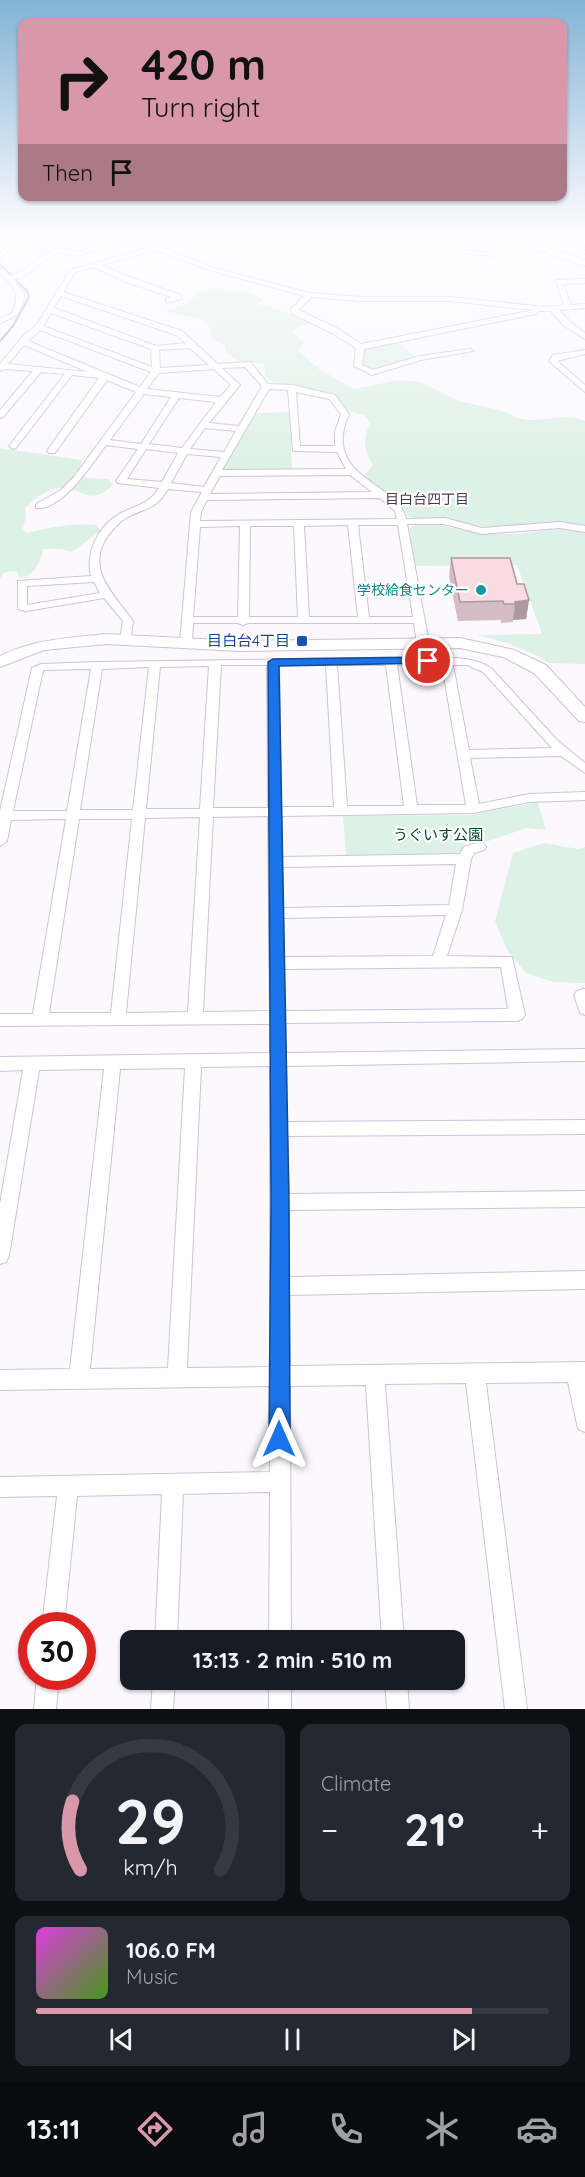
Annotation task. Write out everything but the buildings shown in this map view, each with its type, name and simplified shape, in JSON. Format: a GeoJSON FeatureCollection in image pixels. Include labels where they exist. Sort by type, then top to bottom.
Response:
{"type":"FeatureCollection","features":[{"type":"Feature","properties":{"kind":"street"},"geometry":{"type":"LineString","coordinates":[[0,321],[16,312]]}},
{"type":"Feature","properties":{"kind":"street"},"geometry":{"type":"LineString","coordinates":[[1,368],[39,327],[49,312]]}},
{"type":"Feature","properties":{"kind":"street"},"geometry":{"type":"LineString","coordinates":[[58,312],[155,348],[194,345]]}},
{"type":"Feature","properties":{"kind":"street"},"geometry":{"type":"LineString","coordinates":[[115,312],[179,333],[236,386],[222,400],[184,451],[155,501],[123,516],[104,534],[93,559],[97,579],[105,595],[109,601],[117,604],[128,621],[126,639]]}},
{"type":"Feature","properties":{"kind":"street"},"geometry":{"type":"LineString","coordinates":[[296,312],[335,331],[360,347],[531,312]]}},
{"type":"Feature","properties":{"kind":"street"},"geometry":{"type":"LineString","coordinates":[[556,312],[566,323],[585,337]]}},
{"type":"Feature","properties":{"kind":"street"},"geometry":{"type":"LineString","coordinates":[[39,327],[156,371],[247,364],[266,386],[292,388],[332,397],[345,414],[339,425],[339,449],[359,480],[400,510],[423,643]]}},
{"type":"Feature","properties":{"kind":"street"},"geometry":{"type":"LineString","coordinates":[[150,331],[160,327]]}},
{"type":"Feature","properties":{"kind":"street"},"geometry":{"type":"LineString","coordinates":[[443,331],[452,338]]}},
{"type":"Feature","properties":{"kind":"street"},"geometry":{"type":"LineString","coordinates":[[131,339],[141,335]]}},
{"type":"Feature","properties":{"kind":"street"},"geometry":{"type":"LineString","coordinates":[[24,342],[142,391],[222,400]]}},
{"type":"Feature","properties":{"kind":"street"},"geometry":{"type":"LineString","coordinates":[[360,347],[358,366],[372,373],[420,358],[470,351],[461,344]]}},
{"type":"Feature","properties":{"kind":"street"},"geometry":{"type":"LineString","coordinates":[[39,506],[64,492],[142,391],[156,371],[155,348]]}},
{"type":"Feature","properties":{"kind":"street"},"geometry":{"type":"LineString","coordinates":[[585,352],[556,357],[553,360],[585,389]]}},
{"type":"Feature","properties":{"kind":"street"},"geometry":{"type":"LineString","coordinates":[[1,368],[105,376]]}},
{"type":"Feature","properties":{"kind":"street"},"geometry":{"type":"LineString","coordinates":[[0,415],[39,370]]}},
{"type":"Feature","properties":{"kind":"street"},"geometry":{"type":"LineString","coordinates":[[13,446],[70,373]]}},
{"type":"Feature","properties":{"kind":"street"},"geometry":{"type":"LineString","coordinates":[[52,451],[105,376]]}},
{"type":"Feature","properties":{"kind":"street"},"geometry":{"type":"LineString","coordinates":[[186,643],[196,513],[266,386]]}},
{"type":"Feature","properties":{"kind":"street"},"geometry":{"type":"LineString","coordinates":[[292,388],[296,449],[339,449]]}},
{"type":"Feature","properties":{"kind":"street"},"geometry":{"type":"LineString","coordinates":[[176,396],[121,481],[164,485],[206,493],[382,495]]}},
{"type":"Feature","properties":{"kind":"street"},"geometry":{"type":"LineString","coordinates":[[204,425],[241,429]]}},
{"type":"Feature","properties":{"kind":"street"},"geometry":{"type":"LineString","coordinates":[[103,442],[226,455]]}},
{"type":"Feature","properties":{"kind":"street"},"geometry":{"type":"LineString","coordinates":[[217,473],[353,472]]}},
{"type":"Feature","properties":{"kind":"street"},"geometry":{"type":"LineString","coordinates":[[195,524],[445,521],[478,531],[512,530],[563,523],[585,529]]}},
{"type":"Feature","properties":{"kind":"street"},"geometry":{"type":"LineString","coordinates":[[353,522],[364,621]]}},
{"type":"Feature","properties":{"kind":"street"},"geometry":{"type":"LineString","coordinates":[[243,622],[245,523]]}},
{"type":"Feature","properties":{"kind":"street"},"geometry":{"type":"LineString","coordinates":[[299,523],[304,621]]}},
{"type":"Feature","properties":{"kind":"street"},"geometry":{"type":"LineString","coordinates":[[97,579],[22,583],[22,607],[105,595]]}},
{"type":"Feature","properties":{"kind":"street"},"geometry":{"type":"LineString","coordinates":[[188,620],[243,622],[418,620]]}},
{"type":"Feature","properties":{"kind":"street"},"geometry":{"type":"LineString","coordinates":[[0,662],[20,652],[44,645],[126,639],[238,646],[460,643],[508,653],[540,669],[585,717]]}},
{"type":"Feature","properties":{"kind":"street"},"geometry":{"type":"LineString","coordinates":[[391,661],[411,810]]}},
{"type":"Feature","properties":{"kind":"street"},"geometry":{"type":"LineString","coordinates":[[447,661],[473,809]]}},
{"type":"Feature","properties":{"kind":"street"},"geometry":{"type":"LineString","coordinates":[[0,841],[3,816],[38,668],[215,662],[447,661],[479,665],[487,670],[564,752],[585,769]]}},
{"type":"Feature","properties":{"kind":"street"},"geometry":{"type":"LineString","coordinates":[[195,1017],[215,662]]}},
{"type":"Feature","properties":{"kind":"street"},"geometry":{"type":"LineString","coordinates":[[273,662],[280,1202],[280,1630]]}},
{"type":"Feature","properties":{"kind":"street"},"geometry":{"type":"LineString","coordinates":[[331,662],[341,811]]}},
{"type":"Feature","properties":{"kind":"street"},"geometry":{"type":"LineString","coordinates":[[118,1018],[154,664]]}},
{"type":"Feature","properties":{"kind":"street"},"geometry":{"type":"LineString","coordinates":[[40,1019],[97,665]]}},
{"type":"Feature","properties":{"kind":"street"},"geometry":{"type":"LineString","coordinates":[[465,754],[564,752]]}},
{"type":"Feature","properties":{"kind":"street"},"geometry":{"type":"LineString","coordinates":[[3,816],[473,809],[529,798],[585,796]]}},
{"type":"Feature","properties":{"kind":"street"},"geometry":{"type":"LineString","coordinates":[[438,962],[455,909],[464,859],[469,850],[479,847]]}},
{"type":"Feature","properties":{"kind":"street"},"geometry":{"type":"LineString","coordinates":[[275,862],[464,859]]}},
{"type":"Feature","properties":{"kind":"street"},"geometry":{"type":"LineString","coordinates":[[276,913],[455,909]]}},
{"type":"Feature","properties":{"kind":"street"},"geometry":{"type":"LineString","coordinates":[[0,1020],[517,1014],[507,961],[277,963]]}},
{"type":"Feature","properties":{"kind":"street"},"geometry":{"type":"LineString","coordinates":[[585,995],[582,995],[585,1009]]}},
{"type":"Feature","properties":{"kind":"street"},"geometry":{"type":"LineString","coordinates":[[0,1064],[585,1055]]}},
{"type":"Feature","properties":{"kind":"street"},"geometry":{"type":"LineString","coordinates":[[79,1378],[113,1062]]}},
{"type":"Feature","properties":{"kind":"street"},"geometry":{"type":"LineString","coordinates":[[177,1378],[193,1062]]}},
{"type":"Feature","properties":{"kind":"street"},"geometry":{"type":"LineString","coordinates":[[0,1256],[32,1063]]}},
{"type":"Feature","properties":{"kind":"street"},"geometry":{"type":"LineString","coordinates":[[279,1129],[585,1127]]}},
{"type":"Feature","properties":{"kind":"street"},"geometry":{"type":"LineString","coordinates":[[280,1202],[585,1199]]}},
{"type":"Feature","properties":{"kind":"street"},"geometry":{"type":"LineString","coordinates":[[280,1286],[585,1280]]}},
{"type":"Feature","properties":{"kind":"street"},"geometry":{"type":"LineString","coordinates":[[0,1380],[580,1372],[585,1422]]}},
{"type":"Feature","properties":{"kind":"street"},"geometry":{"type":"LineString","coordinates":[[475,1374],[516,1709]]}},
{"type":"Feature","properties":{"kind":"street"},"geometry":{"type":"LineString","coordinates":[[375,1375],[392,1630]]}},
{"type":"Feature","properties":{"kind":"street"},"geometry":{"type":"LineString","coordinates":[[0,1488],[279,1482]]}},
{"type":"Feature","properties":{"kind":"street"},"geometry":{"type":"LineString","coordinates":[[54,1612],[68,1486]]}},
{"type":"Feature","properties":{"kind":"street"},"geometry":{"type":"LineString","coordinates":[[166,1630],[173,1486]]}},
{"type":"Feature","properties":{"kind":"street"},"geometry":{"type":"LineString","coordinates":[[45,1709],[47,1690]]}},
{"type":"Feature","properties":{"kind":"street"},"geometry":{"type":"LineString","coordinates":[[162,1709],[163,1690]]}},
{"type":"Feature","properties":{"kind":"street"},"geometry":{"type":"LineString","coordinates":[[280,1690],[280,1709]]}},
{"type":"Feature","properties":{"kind":"street"},"geometry":{"type":"LineString","coordinates":[[397,1690],[398,1709]]}},
{"type":"Feature","properties":{"kind":"green space"},"geometry":{"type":"Polygon","coordinates":[[[168,312],[283,312],[307,319],[310,323],[291,331],[304,342],[298,351],[319,369],[354,389],[398,380],[420,382],[459,401],[507,412],[525,420],[565,417],[585,421],[585,527],[561,522],[520,527],[488,527],[445,518],[408,516],[404,509],[364,475],[373,465],[365,444],[370,423],[364,415],[348,411],[334,393],[275,383],[265,377],[264,364],[238,361],[226,352],[225,346],[211,338],[211,330],[203,320],[168,312]]]}},
{"type":"Feature","properties":{"kind":"green space"},"geometry":{"type":"Polygon","coordinates":[[[397,342],[418,358],[373,372],[360,366],[361,349],[397,342]]]}},
{"type":"Feature","properties":{"kind":"green space"},"geometry":{"type":"Polygon","coordinates":[[[290,412],[292,471],[221,470],[255,413],[290,412]]]}},
{"type":"Feature","properties":{"kind":"green space"},"geometry":{"type":"Polygon","coordinates":[[[0,448],[82,460],[78,475],[108,479],[113,485],[99,495],[93,496],[70,489],[52,489],[37,497],[25,508],[26,518],[22,530],[28,533],[53,527],[82,524],[97,525],[100,531],[72,552],[61,549],[44,549],[33,571],[20,578],[16,571],[5,572],[0,578],[0,448]]]}},
{"type":"Feature","properties":{"kind":"green space"},"geometry":{"type":"Polygon","coordinates":[[[438,524],[465,531],[492,534],[557,530],[585,533],[585,664],[548,663],[510,644],[478,635],[542,634],[517,565],[415,566],[409,529],[415,525],[438,524]]]}},
{"type":"Feature","properties":{"kind":"green space","name":"うぐいす公園"},"geometry":{"type":"Polygon","coordinates":[[[538,802],[546,830],[527,828],[482,843],[464,843],[462,850],[454,855],[346,856],[343,816],[469,815],[538,802]]]}},
{"type":"Feature","properties":{"kind":"green space"},"geometry":{"type":"Polygon","coordinates":[[[544,843],[578,849],[585,847],[585,983],[553,982],[526,973],[507,950],[495,921],[513,853],[544,843]]]}},
{"type":"Feature","properties":{"kind":"waterway"},"geometry":{"type":"LineString","coordinates":[[0,341],[13,326],[21,312]]}},
{"type":"Feature","properties":{"kind":"place","name":"学校給食センター"},"geometry":{"type":"Point","coordinates":[481,590]}},
{"type":"Feature","properties":{"kind":"place","name":"目白台4丁目"},"geometry":{"type":"Point","coordinates":[302,641]}},
{"type":"Feature","properties":{"kind":"district","name":"目白台四丁目"},"geometry":{"type":"Point","coordinates":[427,499]}},
{"type":"Feature","properties":{"kind":"route"},"geometry":{"type":"LineString","coordinates":[[279,1439],[280,1202],[273,662],[428,661]]}}]}
